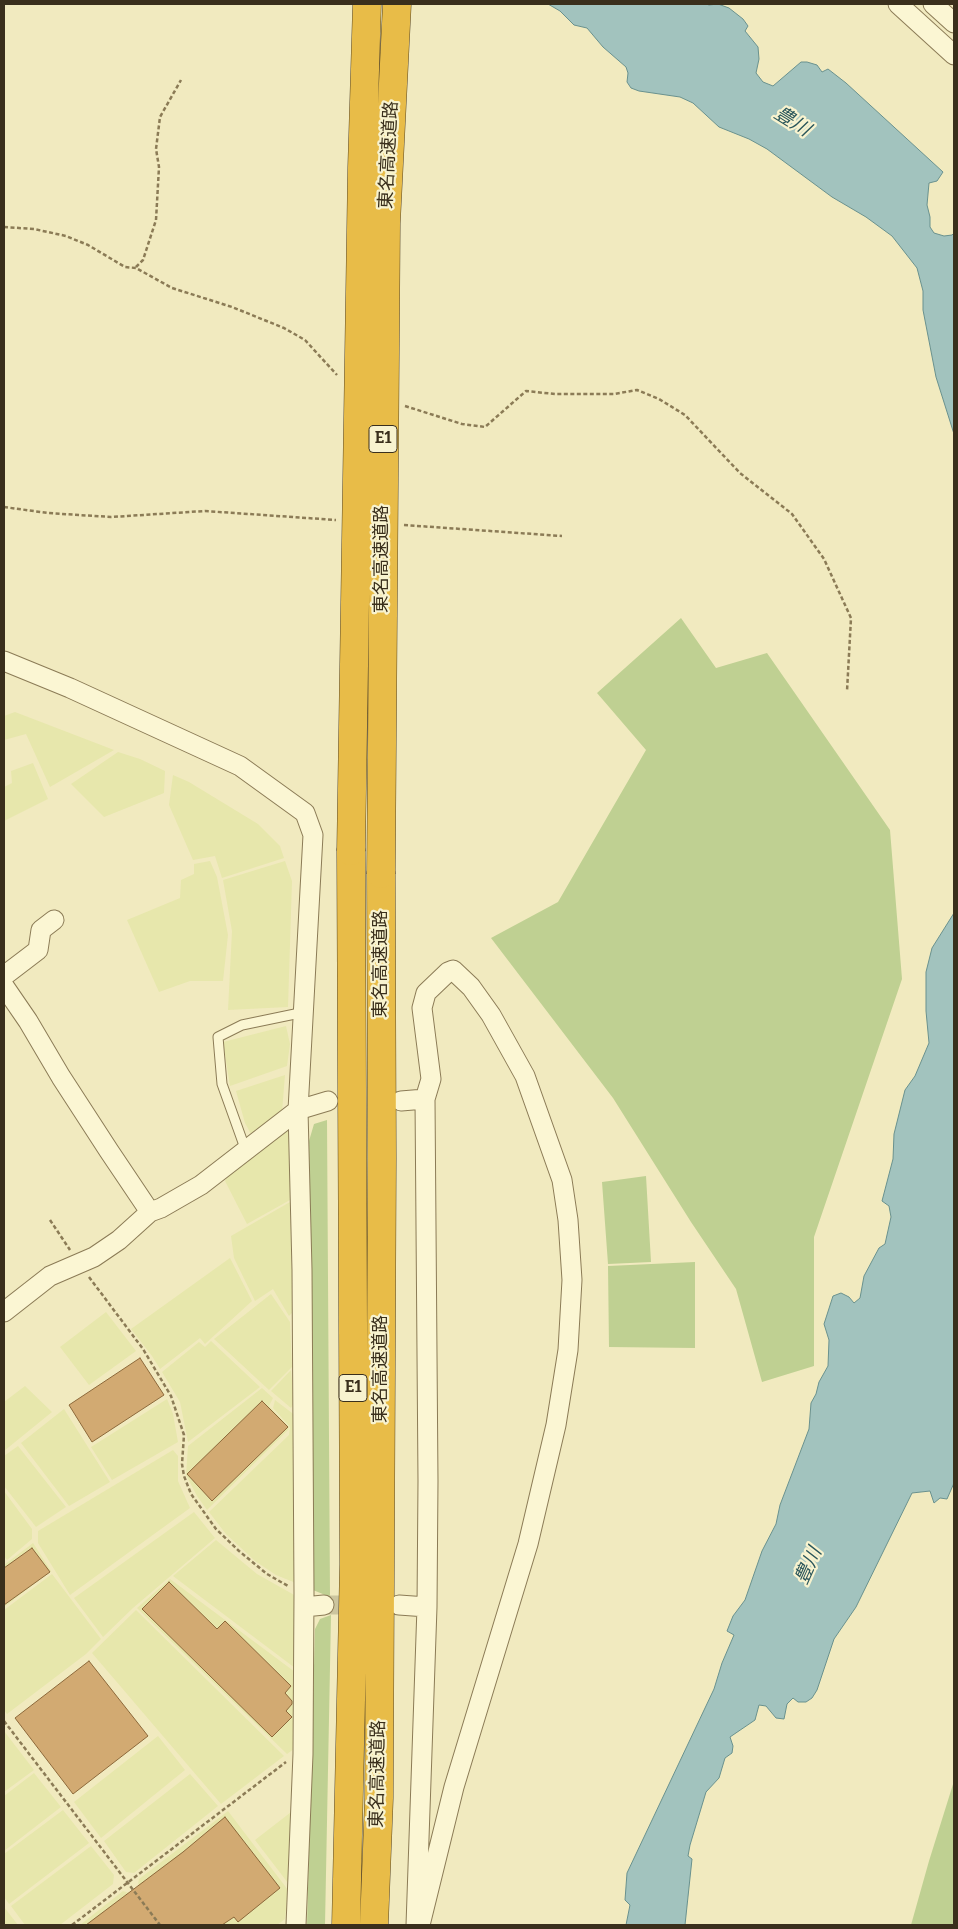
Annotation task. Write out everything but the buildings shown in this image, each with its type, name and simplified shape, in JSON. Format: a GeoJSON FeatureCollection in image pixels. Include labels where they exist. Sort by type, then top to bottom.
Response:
{"type":"FeatureCollection","features":[{"type":"Feature","properties":{"kind":"highway","name":"東名高速道路"},"geometry":{"type":"LineString","coordinates":[[346,1925],[354,1564],[351,850],[362,178],[367,4]]}},
{"type":"Feature","properties":{"kind":"highway","name":"東名高速道路"},"geometry":{"type":"LineString","coordinates":[[374,1925],[379,1778],[382,1158],[381,874],[386,223],[397,4]]}},
{"type":"Feature","properties":{"kind":"street"},"geometry":{"type":"LineString","coordinates":[[898,4],[954,55]]}},
{"type":"Feature","properties":{"kind":"street"},"geometry":{"type":"LineString","coordinates":[[933,4],[954,23]]}},
{"type":"Feature","properties":{"kind":"street"},"geometry":{"type":"LineString","coordinates":[[4,661],[70,688],[240,766],[305,813],[313,835],[298,1110],[302,1280],[304,1600],[303,1754],[296,1925]]}},
{"type":"Feature","properties":{"kind":"street"},"geometry":{"type":"LineString","coordinates":[[4,976],[38,950],[41,930],[54,920]]}},
{"type":"Feature","properties":{"kind":"street"},"geometry":{"type":"LineString","coordinates":[[416,1925],[428,1607],[425,1099],[432,1079],[422,1008],[426,993],[448,972],[454,970],[471,988],[491,1016],[525,1076],[562,1180],[568,1220],[572,1280],[567,1360],[556,1425],[528,1544],[454,1787],[420,1925]]}},
{"type":"Feature","properties":{"kind":"street"},"geometry":{"type":"LineString","coordinates":[[4,986],[28,1021],[61,1077],[150,1212]]}},
{"type":"Feature","properties":{"kind":"street"},"geometry":{"type":"LineString","coordinates":[[401,1101],[425,1099]]}},
{"type":"Feature","properties":{"kind":"street"},"geometry":{"type":"LineString","coordinates":[[4,1312],[50,1276],[94,1257],[119,1240],[150,1212],[161,1208],[200,1185],[298,1110],[328,1101]]}},
{"type":"Feature","properties":{"kind":"street"},"geometry":{"type":"LineString","coordinates":[[304,1600],[324,1605]]}},
{"type":"Feature","properties":{"kind":"street"},"geometry":{"type":"LineString","coordinates":[[399,1605],[428,1607]]}},
{"type":"Feature","properties":{"kind":"lane"},"geometry":{"type":"LineString","coordinates":[[246,1151],[222,1084],[218,1037],[242,1025],[295,1014],[303,1015]]}},
{"type":"Feature","properties":{"kind":"path"},"geometry":{"type":"LineString","coordinates":[[136,268],[143,260],[156,220],[159,167],[156,149],[160,117],[181,80]]}},
{"type":"Feature","properties":{"kind":"path"},"geometry":{"type":"LineString","coordinates":[[4,227],[66,236],[88,245],[125,267],[136,268],[172,288],[232,307],[284,328],[305,340],[325,365],[342,381]]}},
{"type":"Feature","properties":{"kind":"path"},"geometry":{"type":"LineString","coordinates":[[401,404],[462,424],[485,427],[526,391],[555,394],[614,394],[637,390],[660,398],[685,415],[740,472],[792,514],[824,559],[851,618],[847,691]]}},
{"type":"Feature","properties":{"kind":"path"},"geometry":{"type":"LineString","coordinates":[[4,507],[48,513],[111,517],[205,510],[344,521]]}},
{"type":"Feature","properties":{"kind":"path"},"geometry":{"type":"LineString","coordinates":[[403,525],[562,536]]}},
{"type":"Feature","properties":{"kind":"path"},"geometry":{"type":"LineString","coordinates":[[50,1220],[79,1264],[143,1349],[171,1396],[184,1435],[182,1464],[184,1476],[191,1494],[216,1529],[239,1551],[267,1574],[295,1590],[304,1600]]}},
{"type":"Feature","properties":{"kind":"path"},"geometry":{"type":"LineString","coordinates":[[4,1721],[160,1925]]}},
{"type":"Feature","properties":{"kind":"path"},"geometry":{"type":"LineString","coordinates":[[72,1925],[295,1755],[303,1754]]}},
{"type":"Feature","properties":{"kind":"green space"},"geometry":{"type":"Polygon","coordinates":[[[681,618],[716,668],[767,653],[890,830],[902,979],[814,1237],[814,1366],[762,1382],[736,1289],[691,1222],[613,1098],[491,938],[558,902],[646,750],[597,693],[681,618]]]}},
{"type":"Feature","properties":{"kind":"green space"},"geometry":{"type":"Polygon","coordinates":[[[15,712],[114,750],[50,787],[26,734],[4,740],[4,716],[15,712]]]}},
{"type":"Feature","properties":{"kind":"green space"},"geometry":{"type":"Polygon","coordinates":[[[118,752],[140,759],[165,771],[164,793],[104,817],[71,784],[118,752]]]}},
{"type":"Feature","properties":{"kind":"green space"},"geometry":{"type":"Polygon","coordinates":[[[33,763],[48,799],[4,821],[4,787],[12,783],[11,771],[33,763]]]}},
{"type":"Feature","properties":{"kind":"green space"},"geometry":{"type":"Polygon","coordinates":[[[173,775],[189,782],[258,824],[280,846],[284,858],[222,878],[215,856],[193,860],[169,805],[173,775]]]}},
{"type":"Feature","properties":{"kind":"green space"},"geometry":{"type":"Polygon","coordinates":[[[210,861],[217,877],[228,935],[223,981],[190,981],[159,992],[127,920],[180,898],[181,880],[194,874],[194,864],[210,861]]]}},
{"type":"Feature","properties":{"kind":"green space"},"geometry":{"type":"Polygon","coordinates":[[[285,861],[292,881],[288,1007],[228,1010],[232,931],[223,880],[285,861]]]}},
{"type":"Feature","properties":{"kind":"green space"},"geometry":{"type":"Polygon","coordinates":[[[286,1026],[290,1044],[287,1066],[230,1086],[223,1042],[286,1026]]]}},
{"type":"Feature","properties":{"kind":"green space"},"geometry":{"type":"Polygon","coordinates":[[[285,1075],[282,1112],[251,1134],[245,1123],[236,1091],[285,1075]]]}},
{"type":"Feature","properties":{"kind":"green space"},"geometry":{"type":"Polygon","coordinates":[[[327,1120],[330,1597],[313,1590],[309,1141],[314,1124],[327,1120]]]}},
{"type":"Feature","properties":{"kind":"green space"},"geometry":{"type":"Polygon","coordinates":[[[286,1127],[290,1135],[290,1200],[247,1224],[225,1181],[232,1169],[286,1127]]]}},
{"type":"Feature","properties":{"kind":"green space"},"geometry":{"type":"Polygon","coordinates":[[[646,1176],[651,1262],[608,1264],[602,1182],[646,1176]]]}},
{"type":"Feature","properties":{"kind":"green space"},"geometry":{"type":"Polygon","coordinates":[[[290,1202],[293,1312],[289,1316],[273,1289],[255,1301],[234,1258],[231,1236],[290,1202]]]}},
{"type":"Feature","properties":{"kind":"green space"},"geometry":{"type":"Polygon","coordinates":[[[230,1258],[252,1301],[205,1344],[200,1338],[160,1369],[131,1329],[230,1258]]]}},
{"type":"Feature","properties":{"kind":"green space"},"geometry":{"type":"Polygon","coordinates":[[[695,1262],[695,1348],[609,1347],[608,1266],[695,1262]]]}},
{"type":"Feature","properties":{"kind":"green space"},"geometry":{"type":"Polygon","coordinates":[[[271,1294],[290,1322],[292,1367],[269,1390],[214,1339],[271,1294]]]}},
{"type":"Feature","properties":{"kind":"green space"},"geometry":{"type":"Polygon","coordinates":[[[106,1312],[136,1351],[89,1385],[60,1347],[106,1312]]]}},
{"type":"Feature","properties":{"kind":"green space"},"geometry":{"type":"Polygon","coordinates":[[[211,1341],[260,1387],[188,1442],[180,1402],[162,1372],[199,1342],[205,1347],[211,1341]]]}},
{"type":"Feature","properties":{"kind":"green space"},"geometry":{"type":"Polygon","coordinates":[[[291,1370],[294,1403],[291,1408],[271,1391],[291,1370]]]}},
{"type":"Feature","properties":{"kind":"green space"},"geometry":{"type":"Polygon","coordinates":[[[25,1386],[52,1412],[4,1451],[4,1402],[25,1386]]]}},
{"type":"Feature","properties":{"kind":"green space"},"geometry":{"type":"Polygon","coordinates":[[[262,1388],[273,1398],[269,1406],[289,1427],[288,1430],[207,1510],[186,1475],[188,1446],[262,1388]]]}},
{"type":"Feature","properties":{"kind":"green space"},"geometry":{"type":"Polygon","coordinates":[[[167,1399],[173,1414],[178,1442],[112,1480],[91,1447],[167,1399]]]}},
{"type":"Feature","properties":{"kind":"green space"},"geometry":{"type":"Polygon","coordinates":[[[275,1400],[296,1416],[296,1583],[276,1575],[255,1561],[226,1534],[209,1512],[289,1435],[290,1427],[273,1408],[275,1400]]]}},
{"type":"Feature","properties":{"kind":"green space"},"geometry":{"type":"Polygon","coordinates":[[[64,1409],[110,1482],[69,1506],[21,1443],[64,1409]]]}},
{"type":"Feature","properties":{"kind":"green space"},"geometry":{"type":"Polygon","coordinates":[[[18,1446],[66,1507],[36,1527],[4,1486],[4,1456],[18,1446]]]}},
{"type":"Feature","properties":{"kind":"green space"},"geometry":{"type":"Polygon","coordinates":[[[173,1450],[178,1456],[178,1481],[190,1508],[70,1595],[38,1543],[38,1531],[173,1450]]]}},
{"type":"Feature","properties":{"kind":"green space"},"geometry":{"type":"Polygon","coordinates":[[[4,1491],[32,1529],[32,1539],[7,1560],[4,1556],[4,1491]]]}},
{"type":"Feature","properties":{"kind":"green space"},"geometry":{"type":"Polygon","coordinates":[[[194,1512],[215,1538],[133,1608],[103,1637],[74,1598],[194,1512]]]}},
{"type":"Feature","properties":{"kind":"green space"},"geometry":{"type":"Polygon","coordinates":[[[216,1540],[257,1574],[296,1596],[295,1668],[173,1576],[216,1540]]]}},
{"type":"Feature","properties":{"kind":"green space"},"geometry":{"type":"Polygon","coordinates":[[[33,1543],[51,1571],[4,1607],[4,1565],[33,1543]]]}},
{"type":"Feature","properties":{"kind":"green space"},"geometry":{"type":"Polygon","coordinates":[[[52,1574],[101,1639],[86,1654],[7,1714],[4,1710],[4,1610],[52,1574]]]}},
{"type":"Feature","properties":{"kind":"green space"},"geometry":{"type":"Polygon","coordinates":[[[170,1579],[295,1672],[296,1743],[294,1749],[287,1754],[137,1608],[170,1579]]]}},
{"type":"Feature","properties":{"kind":"green space"},"geometry":{"type":"Polygon","coordinates":[[[136,1610],[284,1756],[221,1804],[92,1653],[136,1610]]]}},
{"type":"Feature","properties":{"kind":"green space"},"geometry":{"type":"Polygon","coordinates":[[[331,1615],[325,1925],[307,1925],[315,1629],[320,1619],[331,1615]]]}},
{"type":"Feature","properties":{"kind":"green space"},"geometry":{"type":"Polygon","coordinates":[[[4,1731],[34,1770],[4,1792],[4,1731]]]}},
{"type":"Feature","properties":{"kind":"green space"},"geometry":{"type":"Polygon","coordinates":[[[158,1736],[185,1770],[101,1838],[74,1802],[158,1736]]]}},
{"type":"Feature","properties":{"kind":"green space"},"geometry":{"type":"Polygon","coordinates":[[[34,1773],[61,1807],[4,1851],[4,1796],[34,1773]]]}},
{"type":"Feature","properties":{"kind":"green space"},"geometry":{"type":"Polygon","coordinates":[[[190,1774],[218,1806],[134,1873],[126,1872],[104,1841],[190,1774]]]}},
{"type":"Feature","properties":{"kind":"green space"},"geometry":{"type":"Polygon","coordinates":[[[954,1781],[954,1925],[911,1925],[929,1861],[954,1781]]]}},
{"type":"Feature","properties":{"kind":"green space"},"geometry":{"type":"Polygon","coordinates":[[[295,1809],[292,1882],[288,1883],[255,1840],[295,1809]]]}},
{"type":"Feature","properties":{"kind":"green space"},"geometry":{"type":"Polygon","coordinates":[[[63,1810],[89,1843],[9,1904],[4,1897],[4,1854],[63,1810]]]}},
{"type":"Feature","properties":{"kind":"green space"},"geometry":{"type":"Polygon","coordinates":[[[228,1811],[288,1890],[285,1919],[277,1925],[168,1925],[138,1884],[139,1879],[228,1811]]]}},
{"type":"Feature","properties":{"kind":"green space"},"geometry":{"type":"Polygon","coordinates":[[[91,1846],[114,1875],[113,1884],[60,1925],[25,1925],[11,1906],[91,1846]]]}},
{"type":"Feature","properties":{"kind":"green space"},"geometry":{"type":"Polygon","coordinates":[[[123,1891],[129,1893],[153,1925],[80,1925],[123,1891]]]}},
{"type":"Feature","properties":{"kind":"green space"},"geometry":{"type":"Polygon","coordinates":[[[4,1907],[18,1925],[4,1925],[4,1907]]]}},
{"type":"Feature","properties":{"kind":"water","name":"豊川"},"geometry":{"type":"Polygon","coordinates":[[[548,4],[718,4],[729,8],[743,19],[748,26],[745,31],[758,47],[759,59],[756,73],[763,82],[773,86],[801,62],[817,65],[822,72],[828,69],[846,83],[943,172],[937,181],[929,183],[927,205],[930,227],[934,233],[944,236],[954,233],[954,434],[936,377],[923,310],[923,291],[917,268],[892,236],[866,217],[832,197],[767,149],[749,139],[719,127],[693,103],[680,97],[639,91],[631,88],[627,82],[628,73],[626,67],[603,47],[587,28],[574,25],[560,11],[548,4]]]}},
{"type":"Feature","properties":{"kind":"water","name":"豊川"},"geometry":{"type":"Polygon","coordinates":[[[954,913],[954,1483],[947,1499],[940,1498],[934,1503],[930,1491],[912,1493],[856,1607],[834,1639],[817,1690],[812,1698],[806,1702],[798,1702],[793,1698],[787,1704],[784,1719],[776,1718],[766,1706],[759,1705],[755,1720],[730,1737],[733,1746],[732,1753],[725,1758],[719,1778],[706,1792],[690,1845],[688,1856],[692,1859],[685,1925],[626,1925],[630,1905],[625,1900],[627,1873],[714,1689],[722,1663],[734,1635],[727,1631],[733,1616],[745,1600],[762,1551],[776,1524],[780,1505],[809,1429],[811,1403],[828,1366],[829,1340],[824,1324],[833,1296],[841,1293],[849,1297],[854,1303],[860,1298],[864,1276],[879,1248],[885,1244],[891,1217],[889,1206],[882,1201],[893,1159],[894,1134],[905,1090],[915,1076],[929,1043],[926,1011],[926,972],[932,948],[954,913]]]}},
{"type":"Feature","properties":{"kind":"tunnel"},"geometry":{"type":"LineString","coordinates":[[324,1605],[365,1605]]}}]}
